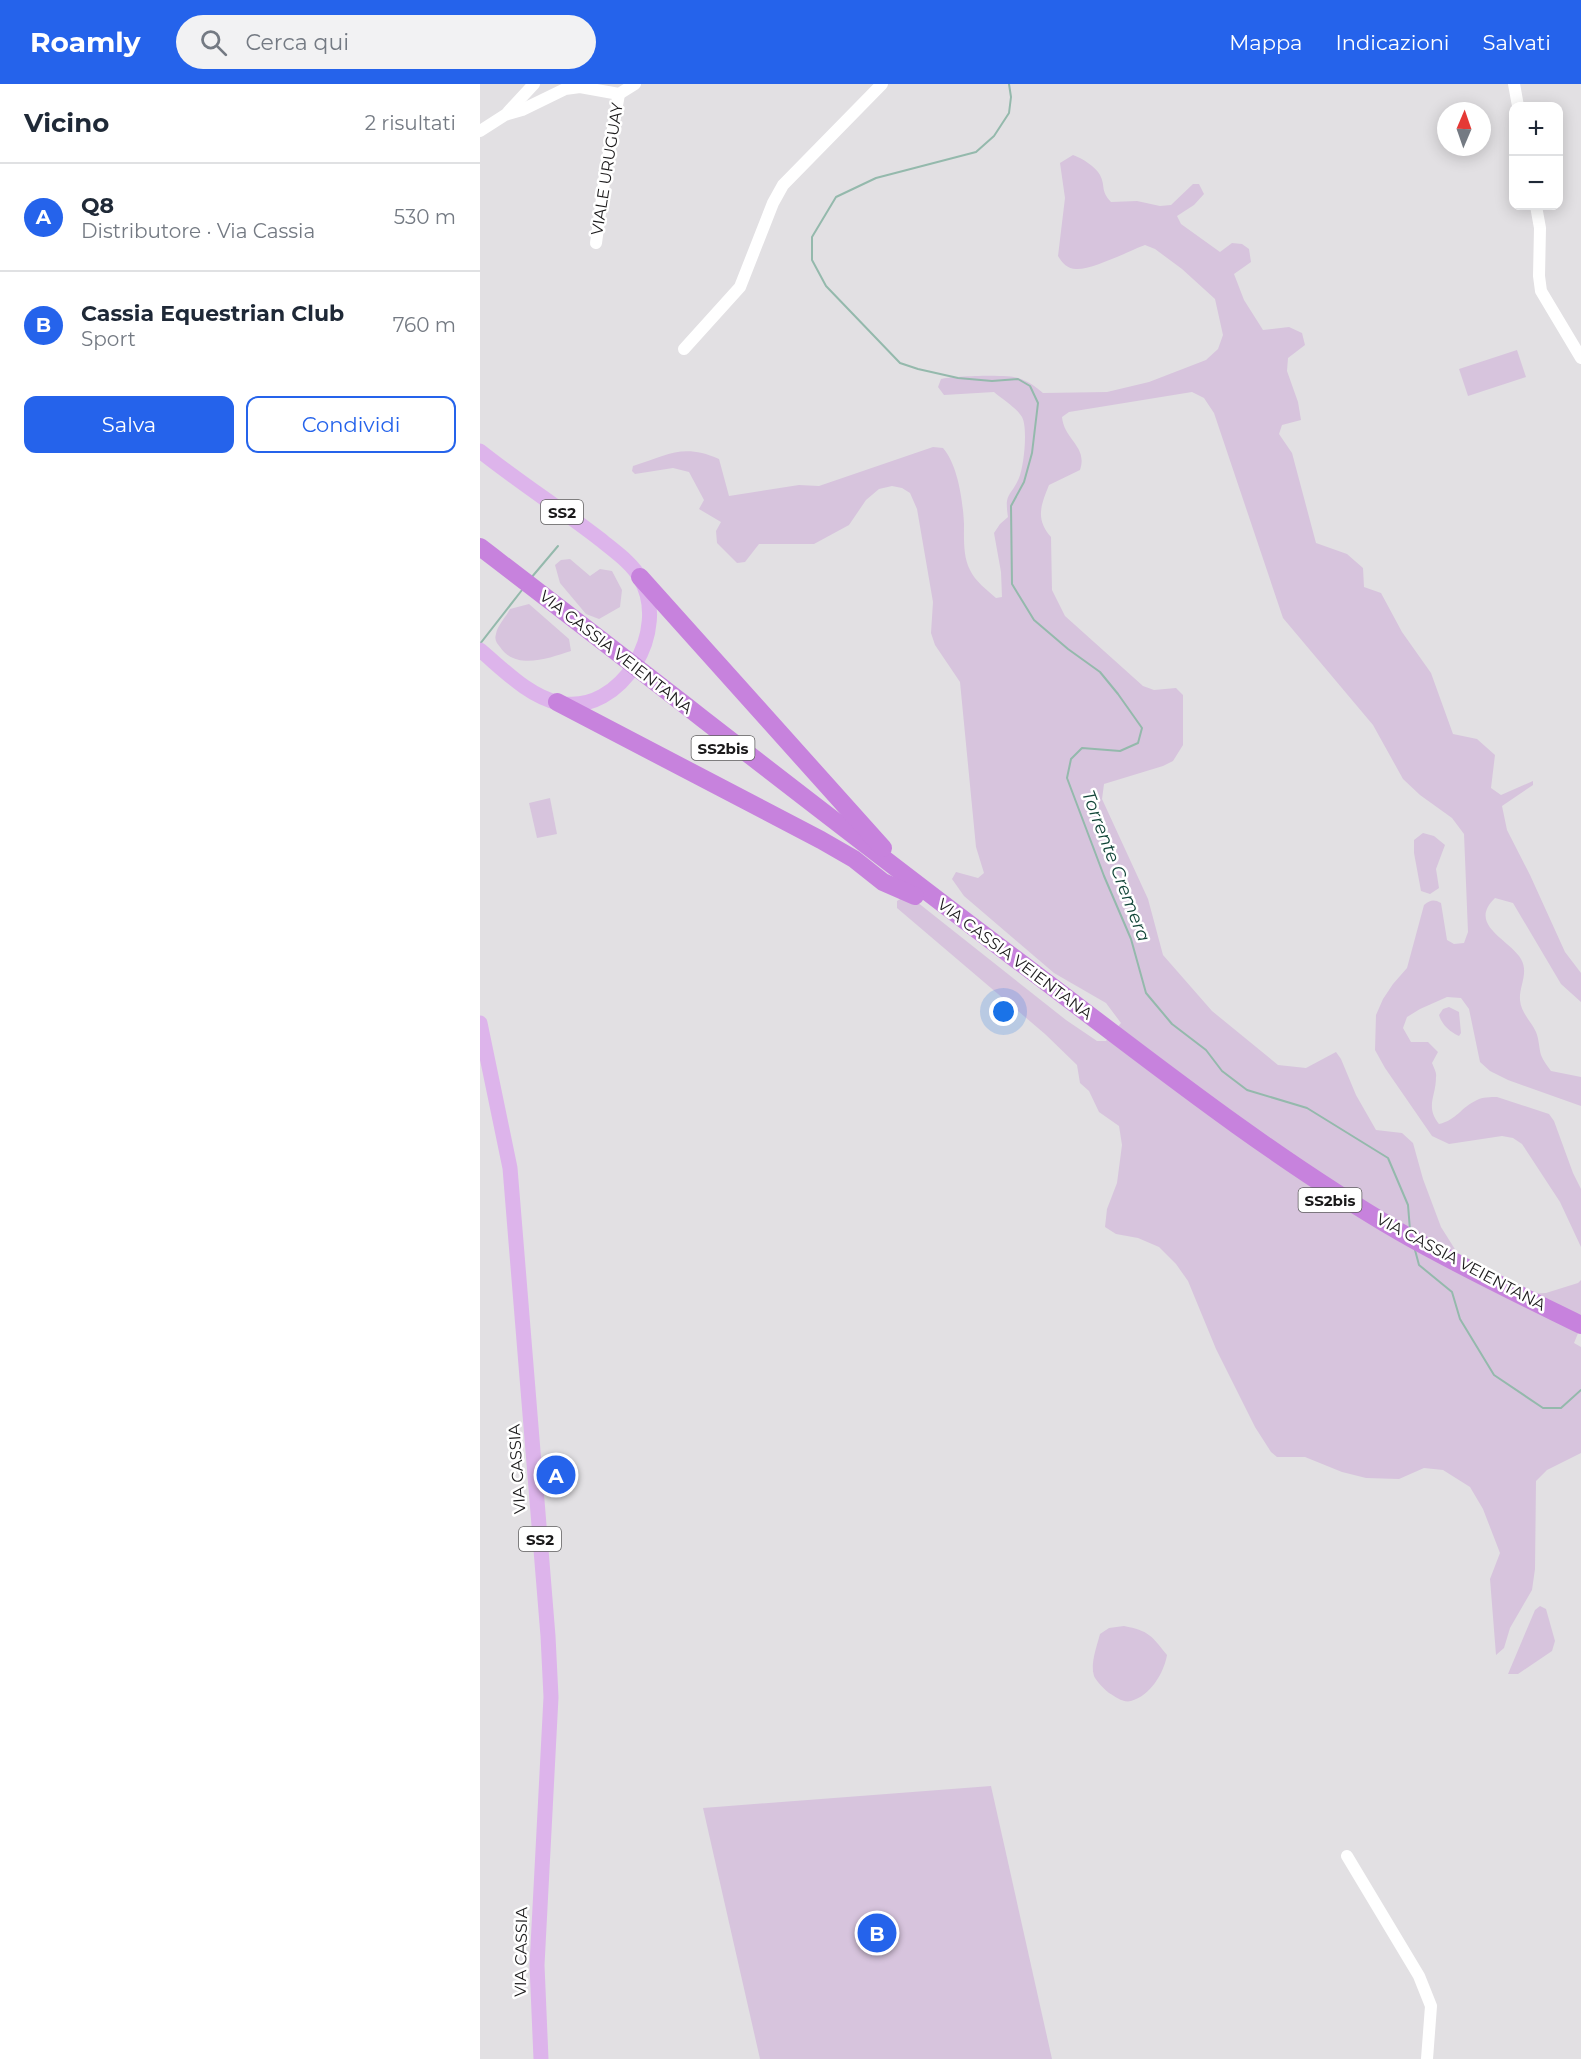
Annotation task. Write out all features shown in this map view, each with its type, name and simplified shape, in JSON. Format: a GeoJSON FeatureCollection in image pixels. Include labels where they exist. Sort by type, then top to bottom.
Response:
{"type":"FeatureCollection","features":[{"type":"Feature","properties":{"kind":"highway","name":"VIA CASSIA VEIENTANA"},"geometry":{"type":"LineString","coordinates":[[480,547],[520,584]]}},
{"type":"Feature","properties":{"kind":"highway","name":"VIA CASSIA VEIENTANA"},"geometry":{"type":"LineString","coordinates":[[480,560],[535,595],[955,914],[1230,1134],[1312,1189],[1396,1241],[1461,1277],[1580,1330]]}},
{"type":"Feature","properties":{"kind":"highway"},"geometry":{"type":"LineString","coordinates":[[640,577],[880,846],[929,887],[955,914]]}},
{"type":"Feature","properties":{"kind":"highway","name":"VIA CASSIA VEIENTANA"},"geometry":{"type":"LineString","coordinates":[[535,595],[620,669],[915,896],[1103,1033]]}},
{"type":"Feature","properties":{"kind":"highway"},"geometry":{"type":"LineString","coordinates":[[557,702],[821,840],[854,859],[883,882],[915,896]]}},
{"type":"Feature","properties":{"kind":"main road","name":"SS2"},"geometry":{"type":"LineString","coordinates":[[480,451],[600,540],[640,577]]}},
{"type":"Feature","properties":{"kind":"main road"},"geometry":{"type":"LineString","coordinates":[[480,650],[542,697],[557,702],[584,702],[601,696],[623,679],[634,665],[646,642],[650,626],[650,610],[640,577]]}},
{"type":"Feature","properties":{"kind":"main road","name":"VIA CASSIA"},"geometry":{"type":"LineString","coordinates":[[480,1023],[510,1168],[548,1636],[551,1697],[537,1965],[541,2059]]}},
{"type":"Feature","properties":{"kind":"street"},"geometry":{"type":"LineString","coordinates":[[505,115],[522,110],[565,89],[580,87],[619,94],[635,84]]}},
{"type":"Feature","properties":{"kind":"street"},"geometry":{"type":"LineString","coordinates":[[684,349],[740,287],[773,203],[783,185],[882,84]]}},
{"type":"Feature","properties":{"kind":"street"},"geometry":{"type":"LineString","coordinates":[[1514,84],[1517,102]]}},
{"type":"Feature","properties":{"kind":"street"},"geometry":{"type":"LineString","coordinates":[[480,131],[505,115],[531,86]]}},
{"type":"Feature","properties":{"kind":"street","name":"VIALE URUGUAY"},"geometry":{"type":"LineString","coordinates":[[596,243],[606,165],[619,94]]}},
{"type":"Feature","properties":{"kind":"street"},"geometry":{"type":"LineString","coordinates":[[1537,210],[1540,228],[1541,291],[1581,358]]}},
{"type":"Feature","properties":{"kind":"street"},"geometry":{"type":"LineString","coordinates":[[1347,1856],[1419,1976],[1431,2006],[1427,2059]]}},
{"type":"Feature","properties":{"kind":"shaded area"},"geometry":{"type":"Polygon","coordinates":[[[1073,155],[1088,163],[1098,172],[1105,194],[1111,202],[1137,201],[1160,206],[1171,205],[1193,184],[1199,184],[1204,194],[1194,205],[1177,216],[1181,224],[1220,252],[1232,243],[1242,244],[1249,249],[1251,262],[1234,274],[1244,300],[1263,330],[1289,327],[1302,333],[1305,345],[1288,358],[1287,371],[1298,402],[1301,420],[1282,425],[1279,434],[1292,453],[1316,543],[1347,554],[1363,568],[1364,587],[1381,593],[1402,632],[1431,673],[1453,734],[1477,739],[1495,755],[1491,788],[1501,795],[1533,781],[1533,785],[1502,806],[1507,830],[1565,952],[1581,973],[1581,1002],[1561,984],[1513,903],[1495,898],[1486,916],[1493,931],[1515,952],[1523,964],[1521,1005],[1536,1032],[1544,1061],[1551,1071],[1581,1077],[1581,1106],[1508,1080],[1490,1071],[1480,1062],[1469,1009],[1461,998],[1447,997],[1420,1009],[1407,1017],[1403,1028],[1411,1042],[1428,1042],[1438,1052],[1432,1063],[1436,1084],[1432,1106],[1439,1124],[1450,1120],[1479,1099],[1487,1097],[1497,1097],[1549,1114],[1554,1121],[1581,1189],[1581,1247],[1560,1202],[1522,1144],[1513,1138],[1502,1136],[1449,1144],[1432,1136],[1375,1050],[1376,1015],[1383,999],[1407,968],[1424,905],[1432,901],[1441,903],[1447,940],[1454,944],[1464,943],[1468,932],[1464,834],[1452,818],[1420,795],[1403,779],[1373,725],[1283,618],[1214,413],[1204,398],[1192,392],[1069,412],[1062,417],[1067,432],[1081,455],[1082,462],[1080,470],[1049,485],[1042,505],[1041,518],[1051,537],[1052,590],[1065,616],[1143,686],[1154,690],[1176,688],[1183,695],[1183,745],[1173,761],[1104,784],[1102,799],[1148,899],[1163,955],[1212,1011],[1278,1065],[1306,1068],[1336,1052],[1356,1095],[1376,1130],[1402,1133],[1413,1143],[1423,1179],[1441,1227],[1463,1262],[1524,1294],[1546,1293],[1581,1280],[1581,1326],[1574,1343],[1581,1347],[1581,1453],[1547,1470],[1536,1481],[1535,1569],[1532,1590],[1510,1628],[1504,1648],[1496,1655],[1490,1579],[1500,1553],[1483,1509],[1470,1487],[1443,1470],[1424,1468],[1399,1479],[1366,1478],[1342,1472],[1305,1457],[1277,1457],[1271,1452],[1255,1427],[1216,1349],[1188,1281],[1176,1264],[1159,1247],[1138,1238],[1116,1234],[1105,1227],[1107,1209],[1117,1183],[1122,1145],[1119,1126],[1099,1112],[1089,1091],[1080,1083],[1077,1065],[1045,1034],[897,908],[897,901],[902,898],[917,902],[1066,1020],[1097,1041],[1106,1041],[1121,1023],[1106,1003],[1054,973],[964,896],[952,879],[956,872],[978,878],[984,873],[976,847],[960,682],[935,645],[931,633],[933,602],[917,509],[910,493],[892,486],[879,489],[866,500],[849,525],[814,544],[759,544],[745,562],[737,563],[717,543],[716,531],[721,522],[699,509],[704,500],[689,472],[673,468],[635,474],[632,471],[633,466],[676,452],[706,454],[719,459],[729,496],[799,485],[819,486],[933,447],[943,448],[959,484],[968,565],[972,574],[982,585],[996,598],[1002,597],[1001,572],[994,533],[1008,517],[1009,495],[1021,472],[1025,447],[1024,422],[1017,410],[994,392],[944,395],[938,387],[941,379],[1003,376],[1018,378],[1043,393],[1107,392],[1149,382],[1206,360],[1218,349],[1223,335],[1215,299],[1182,269],[1155,249],[1145,245],[1083,269],[1070,268],[1061,261],[1058,256],[1065,198],[1060,163],[1073,155]]]}},
{"type":"Feature","properties":{"kind":"shaded area"},"geometry":{"type":"Polygon","coordinates":[[[1517,350],[1526,377],[1468,396],[1459,369],[1517,350]]]}},
{"type":"Feature","properties":{"kind":"shaded area"},"geometry":{"type":"Polygon","coordinates":[[[570,559],[590,576],[600,569],[612,571],[622,590],[620,607],[599,619],[586,614],[560,583],[555,565],[561,560],[570,559]]]}},
{"type":"Feature","properties":{"kind":"shaded area"},"geometry":{"type":"Polygon","coordinates":[[[529,604],[569,639],[571,651],[543,659],[524,661],[515,659],[500,647],[495,636],[510,609],[529,604]]]}},
{"type":"Feature","properties":{"kind":"shaded area"},"geometry":{"type":"Polygon","coordinates":[[[550,798],[557,834],[537,838],[529,803],[550,798]]]}},
{"type":"Feature","properties":{"kind":"shaded area"},"geometry":{"type":"Polygon","coordinates":[[[1423,833],[1434,836],[1445,845],[1436,869],[1439,888],[1430,894],[1421,891],[1414,853],[1414,840],[1423,833]]]}},
{"type":"Feature","properties":{"kind":"shaded area"},"geometry":{"type":"Polygon","coordinates":[[[1449,1007],[1459,1012],[1461,1033],[1459,1036],[1447,1028],[1439,1015],[1443,1009],[1449,1007]]]}},
{"type":"Feature","properties":{"kind":"shaded area"},"geometry":{"type":"Polygon","coordinates":[[[1540,1606],[1546,1609],[1555,1641],[1552,1651],[1518,1674],[1508,1674],[1535,1610],[1540,1606]]]}},
{"type":"Feature","properties":{"kind":"shaded area"},"geometry":{"type":"Polygon","coordinates":[[[1124,1626],[1149,1635],[1167,1655],[1163,1669],[1155,1683],[1144,1694],[1131,1701],[1125,1701],[1107,1692],[1094,1676],[1093,1671],[1094,1655],[1100,1634],[1109,1628],[1124,1626]]]}},
{"type":"Feature","properties":{"kind":"shaded area"},"geometry":{"type":"Polygon","coordinates":[[[991,1786],[1052,2059],[760,2059],[703,1808],[991,1786]]]}},
{"type":"Feature","properties":{"kind":"waterway","name":"Torrente Cremera"},"geometry":{"type":"LineString","coordinates":[[1009,84],[1011,97],[1009,113],[994,136],[976,152],[876,178],[836,197],[812,237],[812,260],[826,286],[900,363],[958,378],[992,381],[1018,379],[1030,386],[1038,403],[1032,453],[1024,482],[1011,506],[1012,584],[1034,620],[1100,672],[1142,728],[1138,743],[1120,751],[1082,748],[1071,759],[1067,778],[1104,876],[1131,939],[1146,993],[1172,1024],[1206,1050],[1222,1071],[1247,1090],[1307,1108],[1388,1158],[1408,1205],[1410,1230]]}},
{"type":"Feature","properties":{"kind":"waterway"},"geometry":{"type":"LineString","coordinates":[[531,578],[558,546]]}},
{"type":"Feature","properties":{"kind":"waterway"},"geometry":{"type":"LineString","coordinates":[[480,644],[522,590]]}},
{"type":"Feature","properties":{"kind":"waterway","name":"Torrente Cremera"},"geometry":{"type":"LineString","coordinates":[[1415,1250],[1419,1265],[1452,1292],[1460,1319],[1494,1375],[1543,1408],[1561,1408],[1581,1390]]}},
{"type":"Feature","properties":{"kind":"place","name":"Q8"},"geometry":{"type":"Point","coordinates":[556,1475]}},
{"type":"Feature","properties":{"kind":"place","name":"Cassia Equestrian Club"},"geometry":{"type":"Point","coordinates":[877,1933]}}]}
